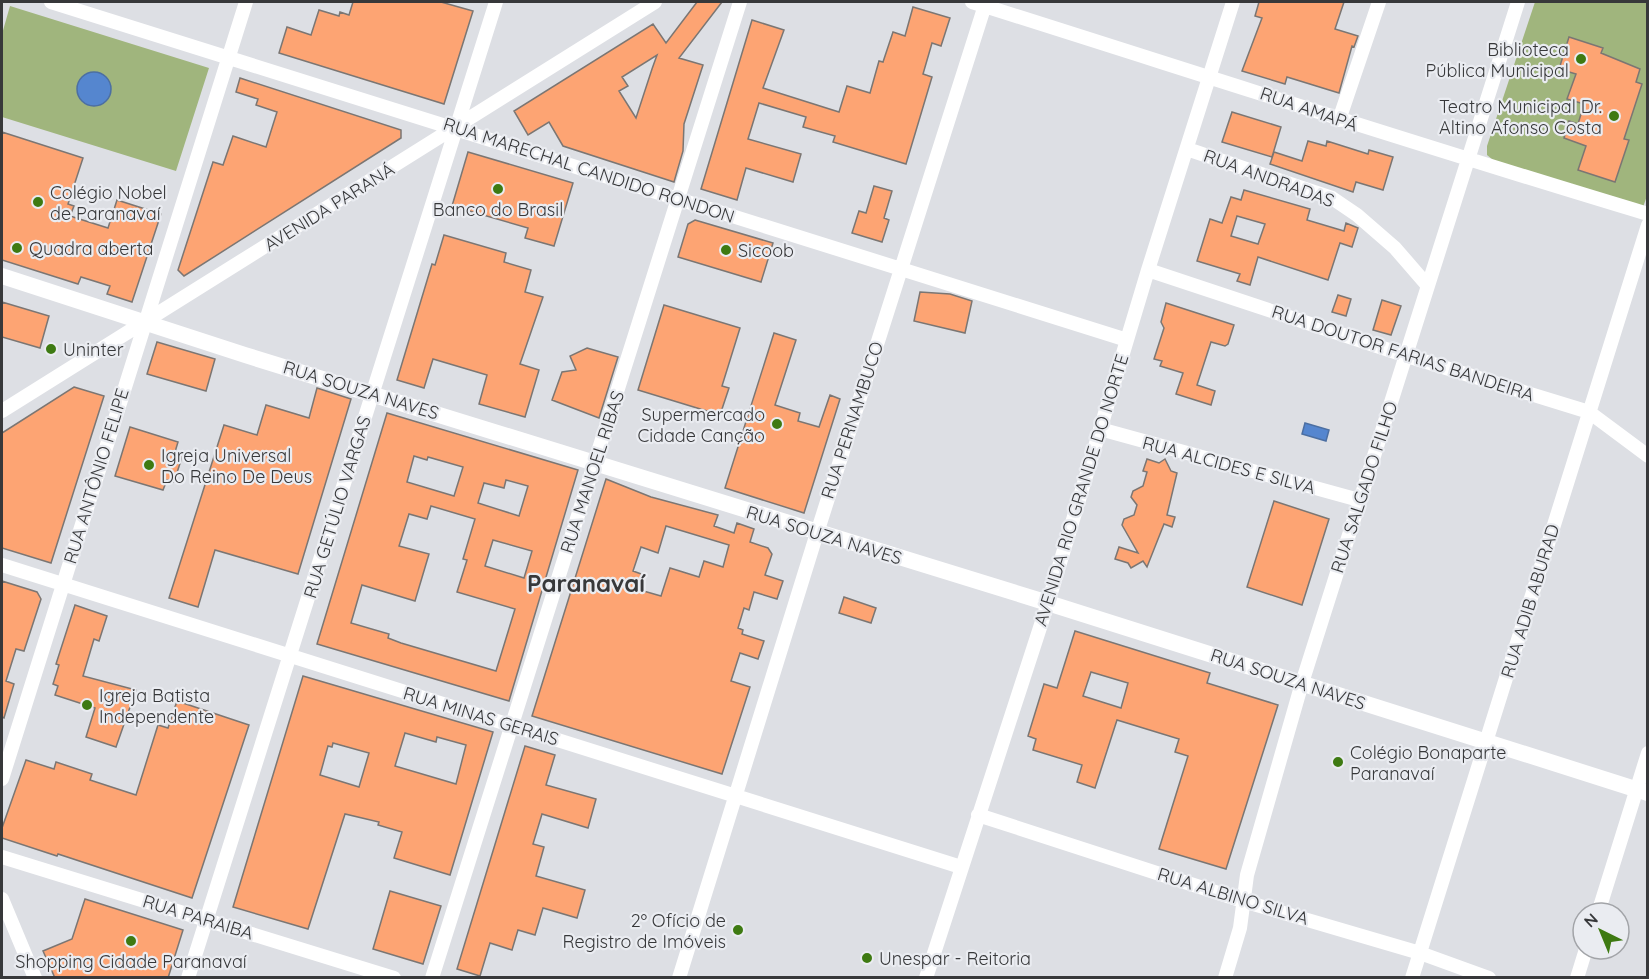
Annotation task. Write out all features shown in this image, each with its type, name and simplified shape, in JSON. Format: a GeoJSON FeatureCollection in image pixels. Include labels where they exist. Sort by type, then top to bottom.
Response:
{"type":"FeatureCollection","features":[{"type":"Feature","properties":{"kind":"main road","name":"RUA SOUZA NAVES"},"geometry":{"type":"LineString","coordinates":[[2,276],[245,355],[1048,603],[1642,791]]}},
{"type":"Feature","properties":{"kind":"street","name":"RUA MARECHAL CANDIDO RONDON"},"geometry":{"type":"LineString","coordinates":[[51,2],[1127,340]]}},
{"type":"Feature","properties":{"kind":"street","name":"RUA ANTÔNIO FELIPE"},"geometry":{"type":"LineString","coordinates":[[2,779],[246,2]]}},
{"type":"Feature","properties":{"kind":"street","name":"RUA GETÚLIO VARGAS"},"geometry":{"type":"LineString","coordinates":[[188,978],[496,2]]}},
{"type":"Feature","properties":{"kind":"street","name":"AVENIDA PARANÁ"},"geometry":{"type":"LineString","coordinates":[[2,411],[655,2]]}},
{"type":"Feature","properties":{"kind":"street","name":"RUA MANOEL RIBAS"},"geometry":{"type":"LineString","coordinates":[[432,978],[740,2]]}},
{"type":"Feature","properties":{"kind":"street","name":"AVENIDA RIO GRANDE DO NORTE"},"geometry":{"type":"LineString","coordinates":[[926,978],[1048,603],[1148,270],[1233,2]]}},
{"type":"Feature","properties":{"kind":"street"},"geometry":{"type":"LineString","coordinates":[[1339,120],[1379,2]]}},
{"type":"Feature","properties":{"kind":"street","name":"RUA SALGADO FILHO"},"geometry":{"type":"LineString","coordinates":[[1225,978],[1240,928],[1247,875],[1302,684],[1518,2]]}},
{"type":"Feature","properties":{"kind":"street","name":"RUA AMAPÁ"},"geometry":{"type":"LineString","coordinates":[[981,3],[1339,120],[1647,214]]}},
{"type":"Feature","properties":{"kind":"street","name":"RUA PERNAMBUCO"},"geometry":{"type":"LineString","coordinates":[[679,978],[817,532],[902,268],[981,3]]}},
{"type":"Feature","properties":{"kind":"street","name":"RUA ANDRADAS"},"geometry":{"type":"LineString","coordinates":[[1187,148],[1332,198],[1395,248],[1427,285]]}},
{"type":"Feature","properties":{"kind":"street","name":"RUA ADIB ABURAD"},"geometry":{"type":"LineString","coordinates":[[1412,978],[1647,225]]}},
{"type":"Feature","properties":{"kind":"street","name":"RUA DOUTOR FARIAS BANDEIRA"},"geometry":{"type":"LineString","coordinates":[[1148,270],[1407,356],[1589,412],[1647,456]]}},
{"type":"Feature","properties":{"kind":"street","name":"RUA ALCIDES E SILVA"},"geometry":{"type":"LineString","coordinates":[[1100,429],[1359,500]]}},
{"type":"Feature","properties":{"kind":"street","name":"RUA MINAS GERAIS"},"geometry":{"type":"LineString","coordinates":[[2,565],[961,867]]}},
{"type":"Feature","properties":{"kind":"street"},"geometry":{"type":"LineString","coordinates":[[1602,901],[1642,791],[1647,753]]}},
{"type":"Feature","properties":{"kind":"street","name":"RUA ALBINO SILVA"},"geometry":{"type":"LineString","coordinates":[[978,815],[1243,901],[1420,953],[1489,978]]}},
{"type":"Feature","properties":{"kind":"street","name":"RUA PARAIBA"},"geometry":{"type":"LineString","coordinates":[[2,856],[394,978]]}},
{"type":"Feature","properties":{"kind":"street"},"geometry":{"type":"LineString","coordinates":[[2,899],[35,978]]}},
{"type":"Feature","properties":{"kind":"street"},"geometry":{"type":"LineString","coordinates":[[1577,978],[1582,961]]}},
{"type":"Feature","properties":{"kind":"green space"},"geometry":{"type":"Polygon","coordinates":[[[1535,2],[1647,2],[1648,193],[1642,210],[1493,160],[1487,155],[1487,146],[1535,2]]]}},
{"type":"Feature","properties":{"kind":"green space"},"geometry":{"type":"Polygon","coordinates":[[[10,6],[209,68],[176,171],[2,117],[2,34],[10,6]]]}},
{"type":"Feature","properties":{"kind":"water"},"geometry":{"type":"Polygon","coordinates":[[[94,72],[106,77],[111,89],[106,101],[94,106],[82,101],[77,89],[82,77],[94,72]]]}},
{"type":"Feature","properties":{"kind":"water"},"geometry":{"type":"Polygon","coordinates":[[[1305,423],[1329,430],[1326,441],[1302,434],[1305,423]]]}},
{"type":"Feature","properties":{"kind":"building"},"geometry":{"type":"Polygon","coordinates":[[[353,2],[441,2],[473,11],[444,104],[279,53],[287,27],[311,35],[319,10],[339,16],[340,12],[349,15],[353,2]]]}},
{"type":"Feature","properties":{"kind":"building"},"geometry":{"type":"Polygon","coordinates":[[[697,2],[722,2],[679,58],[703,65],[684,124],[683,151],[674,182],[563,146],[549,122],[528,135],[514,111],[653,24],[666,43],[697,2]],[[657,55],[622,77],[628,86],[619,91],[636,118],[657,55]]]}},
{"type":"Feature","properties":{"kind":"building"},"geometry":{"type":"Polygon","coordinates":[[[1259,2],[1344,2],[1335,29],[1358,36],[1354,47],[1352,46],[1339,93],[1287,77],[1285,84],[1242,71],[1262,18],[1255,16],[1259,2]]]}},
{"type":"Feature","properties":{"kind":"building"},"geometry":{"type":"Polygon","coordinates":[[[913,7],[950,18],[941,46],[932,43],[923,74],[932,77],[906,164],[833,142],[835,136],[803,127],[806,117],[759,103],[748,139],[801,154],[793,182],[746,168],[737,200],[701,189],[752,20],[784,30],[763,88],[839,112],[847,86],[870,93],[879,61],[883,62],[893,32],[905,36],[913,7]]]}},
{"type":"Feature","properties":{"kind":"building","name":"Teatro Municipal Dr. Altino Afonso Costa"},"geometry":{"type":"Polygon","coordinates":[[[1569,37],[1603,48],[1601,53],[1640,69],[1636,82],[1642,84],[1624,139],[1629,140],[1615,182],[1578,170],[1586,146],[1564,138],[1569,121],[1578,124],[1584,104],[1567,99],[1576,74],[1559,69],[1569,37]]]}},
{"type":"Feature","properties":{"kind":"building"},"geometry":{"type":"Polygon","coordinates":[[[240,78],[401,130],[401,138],[184,276],[178,270],[213,162],[223,165],[233,136],[266,147],[277,112],[256,105],[258,99],[236,92],[240,78]]]}},
{"type":"Feature","properties":{"kind":"building"},"geometry":{"type":"Polygon","coordinates":[[[1232,112],[1281,127],[1272,157],[1222,142],[1232,112]]]}},
{"type":"Feature","properties":{"kind":"building"},"geometry":{"type":"Polygon","coordinates":[[[2,132],[83,158],[68,204],[74,206],[70,216],[108,228],[117,200],[161,214],[132,302],[107,294],[110,286],[81,277],[78,284],[2,260],[2,132]]]}},
{"type":"Feature","properties":{"kind":"building"},"geometry":{"type":"Polygon","coordinates":[[[1308,141],[1326,146],[1327,141],[1368,154],[1369,150],[1393,157],[1383,190],[1356,182],[1353,192],[1270,164],[1274,152],[1302,161],[1308,141]]]}},
{"type":"Feature","properties":{"kind":"building","name":"Banco do Brasil"},"geometry":{"type":"Polygon","coordinates":[[[468,152],[573,183],[554,246],[525,238],[528,228],[452,206],[468,152]]]}},
{"type":"Feature","properties":{"kind":"building"},"geometry":{"type":"Polygon","coordinates":[[[874,186],[892,191],[884,218],[889,220],[882,242],[852,233],[859,211],[866,213],[874,186]]]}},
{"type":"Feature","properties":{"kind":"building"},"geometry":{"type":"Polygon","coordinates":[[[1244,190],[1310,209],[1307,220],[1344,231],[1346,223],[1358,228],[1352,247],[1340,243],[1328,280],[1258,257],[1250,285],[1237,281],[1240,274],[1197,261],[1210,219],[1222,223],[1231,197],[1241,200],[1244,190]],[[1237,216],[1231,236],[1258,244],[1265,224],[1237,216]]]}},
{"type":"Feature","properties":{"kind":"building","name":"Sicoob"},"geometry":{"type":"Polygon","coordinates":[[[695,220],[773,243],[761,282],[678,257],[688,224],[695,220]]]}},
{"type":"Feature","properties":{"kind":"building"},"geometry":{"type":"Polygon","coordinates":[[[444,235],[506,253],[504,262],[531,270],[525,292],[543,297],[520,364],[539,370],[525,417],[479,404],[487,375],[433,359],[424,388],[397,380],[432,264],[435,265],[444,235]]]}},
{"type":"Feature","properties":{"kind":"building"},"geometry":{"type":"Polygon","coordinates":[[[920,292],[950,294],[972,301],[965,333],[914,321],[920,292]]]}},
{"type":"Feature","properties":{"kind":"building"},"geometry":{"type":"Polygon","coordinates":[[[1338,295],[1351,299],[1346,316],[1332,312],[1338,295]]]}},
{"type":"Feature","properties":{"kind":"building"},"geometry":{"type":"Polygon","coordinates":[[[1382,300],[1401,306],[1391,335],[1373,330],[1382,300]]]}},
{"type":"Feature","properties":{"kind":"building"},"geometry":{"type":"Polygon","coordinates":[[[2,302],[49,316],[40,348],[2,337],[2,302]]]}},
{"type":"Feature","properties":{"kind":"building"},"geometry":{"type":"Polygon","coordinates":[[[1166,303],[1234,325],[1228,344],[1225,346],[1211,342],[1197,385],[1215,391],[1211,405],[1176,394],[1183,373],[1160,366],[1162,361],[1154,359],[1164,328],[1161,322],[1166,303]]]}},
{"type":"Feature","properties":{"kind":"building"},"geometry":{"type":"Polygon","coordinates":[[[664,305],[740,328],[722,386],[729,388],[720,415],[638,390],[664,305]]]}},
{"type":"Feature","properties":{"kind":"building","name":"Supermercado Cidade Canção"},"geometry":{"type":"Polygon","coordinates":[[[774,333],[796,340],[775,405],[800,413],[798,421],[819,427],[830,395],[840,399],[804,513],[725,488],[774,333]]]}},
{"type":"Feature","properties":{"kind":"building"},"geometry":{"type":"Polygon","coordinates":[[[157,342],[215,359],[206,391],[147,374],[157,342]]]}},
{"type":"Feature","properties":{"kind":"building"},"geometry":{"type":"Polygon","coordinates":[[[587,348],[618,357],[599,418],[552,400],[562,372],[576,370],[570,356],[587,348]]]}},
{"type":"Feature","properties":{"kind":"building"},"geometry":{"type":"Polygon","coordinates":[[[74,387],[104,396],[51,563],[2,548],[2,433],[74,387]]]}},
{"type":"Feature","properties":{"kind":"building"},"geometry":{"type":"Polygon","coordinates":[[[317,388],[351,399],[298,574],[215,550],[198,607],[169,598],[224,425],[257,435],[266,405],[309,418],[317,388]]]}},
{"type":"Feature","properties":{"kind":"building"},"geometry":{"type":"Polygon","coordinates":[[[387,413],[578,470],[509,701],[317,644],[387,413]],[[414,456],[407,482],[454,496],[463,467],[428,457],[427,460],[414,456]],[[506,480],[504,488],[484,483],[478,503],[519,516],[528,486],[506,480]],[[431,506],[427,519],[409,514],[399,546],[429,554],[415,601],[362,585],[351,623],[389,634],[388,638],[401,643],[496,671],[515,609],[457,592],[467,560],[463,559],[475,519],[431,506]],[[493,540],[485,566],[524,578],[532,551],[493,540]]]}},
{"type":"Feature","properties":{"kind":"building","name":"Igreja Universal Do Reino De Deus"},"geometry":{"type":"Polygon","coordinates":[[[130,427],[178,442],[175,452],[183,454],[174,482],[167,480],[163,490],[115,476],[130,427]]]}},
{"type":"Feature","properties":{"kind":"building"},"geometry":{"type":"Polygon","coordinates":[[[1147,459],[1159,463],[1165,459],[1171,471],[1177,473],[1167,515],[1175,517],[1172,527],[1164,524],[1147,567],[1143,561],[1131,568],[1128,563],[1115,559],[1119,547],[1138,553],[1122,525],[1124,519],[1134,515],[1137,505],[1131,497],[1133,491],[1143,486],[1147,472],[1143,471],[1147,459]]]}},
{"type":"Feature","properties":{"kind":"building"},"geometry":{"type":"Polygon","coordinates":[[[606,479],[651,497],[718,515],[714,526],[734,533],[737,523],[754,529],[750,542],[768,548],[772,554],[765,575],[783,581],[777,599],[754,592],[749,610],[744,608],[738,628],[743,630],[742,634],[764,641],[758,659],[740,653],[731,681],[750,687],[722,774],[532,716],[606,479]],[[666,526],[658,553],[641,547],[633,571],[644,575],[640,590],[661,596],[670,568],[699,577],[704,561],[723,567],[729,545],[666,526]]]}},
{"type":"Feature","properties":{"kind":"building"},"geometry":{"type":"Polygon","coordinates":[[[1274,501],[1329,519],[1302,605],[1247,587],[1274,501]]]}},
{"type":"Feature","properties":{"kind":"building"},"geometry":{"type":"Polygon","coordinates":[[[2,581],[37,592],[41,599],[24,651],[16,649],[6,681],[14,684],[4,718],[2,717],[2,581]]]}},
{"type":"Feature","properties":{"kind":"building"},"geometry":{"type":"Polygon","coordinates":[[[844,597],[876,608],[871,623],[839,613],[844,597]]]}},
{"type":"Feature","properties":{"kind":"building","name":"Igreja Batista Independente"},"geometry":{"type":"Polygon","coordinates":[[[75,605],[107,616],[99,641],[94,639],[83,676],[136,690],[116,747],[86,737],[95,708],[55,695],[58,686],[53,684],[59,665],[56,664],[75,605]]]}},
{"type":"Feature","properties":{"kind":"building"},"geometry":{"type":"Polygon","coordinates":[[[1075,631],[1210,673],[1207,683],[1278,705],[1226,869],[1159,849],[1188,756],[1175,752],[1179,739],[1117,720],[1095,788],[1077,782],[1082,765],[1033,750],[1036,739],[1028,736],[1044,684],[1057,688],[1075,631]],[[1091,672],[1083,696],[1121,708],[1128,683],[1091,672]]]}},
{"type":"Feature","properties":{"kind":"building"},"geometry":{"type":"Polygon","coordinates":[[[303,676],[493,732],[450,875],[394,858],[402,832],[378,825],[379,822],[345,814],[308,929],[233,907],[303,676]],[[405,733],[395,766],[456,784],[466,745],[437,737],[436,742],[405,733]],[[333,743],[332,747],[328,746],[320,775],[359,787],[369,753],[333,743]]]}},
{"type":"Feature","properties":{"kind":"building"},"geometry":{"type":"Polygon","coordinates":[[[177,701],[249,725],[192,898],[2,838],[2,828],[26,760],[54,769],[56,762],[92,774],[90,780],[136,795],[158,725],[168,728],[177,701]]]}},
{"type":"Feature","properties":{"kind":"building"},"geometry":{"type":"Polygon","coordinates":[[[525,746],[555,755],[546,785],[596,799],[588,828],[542,814],[533,844],[544,847],[536,876],[585,890],[577,918],[543,908],[535,935],[518,930],[512,950],[490,943],[480,976],[457,969],[525,746]]]}},
{"type":"Feature","properties":{"kind":"building"},"geometry":{"type":"Polygon","coordinates":[[[390,891],[441,906],[423,964],[373,949],[390,891]]]}},
{"type":"Feature","properties":{"kind":"building","name":"Shopping Cidade Paranavaí"},"geometry":{"type":"Polygon","coordinates":[[[85,899],[183,930],[168,978],[55,978],[43,951],[72,939],[85,899]]]}},
{"type":"Feature","properties":{"kind":"place","name":"Biblioteca Pública Municipal"},"geometry":{"type":"Point","coordinates":[1581,59]}},
{"type":"Feature","properties":{"kind":"place","name":"Teatro Municipal Dr. Altino Afonso Costa"},"geometry":{"type":"Point","coordinates":[1614,116]}},
{"type":"Feature","properties":{"kind":"place","name":"Banco do Brasil"},"geometry":{"type":"Point","coordinates":[498,189]}},
{"type":"Feature","properties":{"kind":"place","name":"Colégio Nobel de Paranavaí"},"geometry":{"type":"Point","coordinates":[38,202]}},
{"type":"Feature","properties":{"kind":"place","name":"Quadra aberta"},"geometry":{"type":"Point","coordinates":[17,248]}},
{"type":"Feature","properties":{"kind":"place","name":"Sicoob"},"geometry":{"type":"Point","coordinates":[726,250]}},
{"type":"Feature","properties":{"kind":"place","name":"Uninter"},"geometry":{"type":"Point","coordinates":[51,349]}},
{"type":"Feature","properties":{"kind":"place","name":"Supermercado Cidade Canção"},"geometry":{"type":"Point","coordinates":[777,424]}},
{"type":"Feature","properties":{"kind":"place","name":"Igreja Universal Do Reino De Deus"},"geometry":{"type":"Point","coordinates":[149,465]}},
{"type":"Feature","properties":{"kind":"place","name":"Igreja Batista Independente"},"geometry":{"type":"Point","coordinates":[87,705]}},
{"type":"Feature","properties":{"kind":"place","name":"Colégio Bonaparte Paranavaí"},"geometry":{"type":"Point","coordinates":[1338,762]}},
{"type":"Feature","properties":{"kind":"place","name":"2º Ofício de Registro de Imóveis"},"geometry":{"type":"Point","coordinates":[738,930]}},
{"type":"Feature","properties":{"kind":"place","name":"Shopping Cidade Paranavaí"},"geometry":{"type":"Point","coordinates":[131,941]}},
{"type":"Feature","properties":{"kind":"place","name":"Unespar - Reitoria"},"geometry":{"type":"Point","coordinates":[867,958]}},
{"type":"Feature","properties":{"kind":"district","name":"Paranavaí"},"geometry":{"type":"Point","coordinates":[586,583]}}]}
